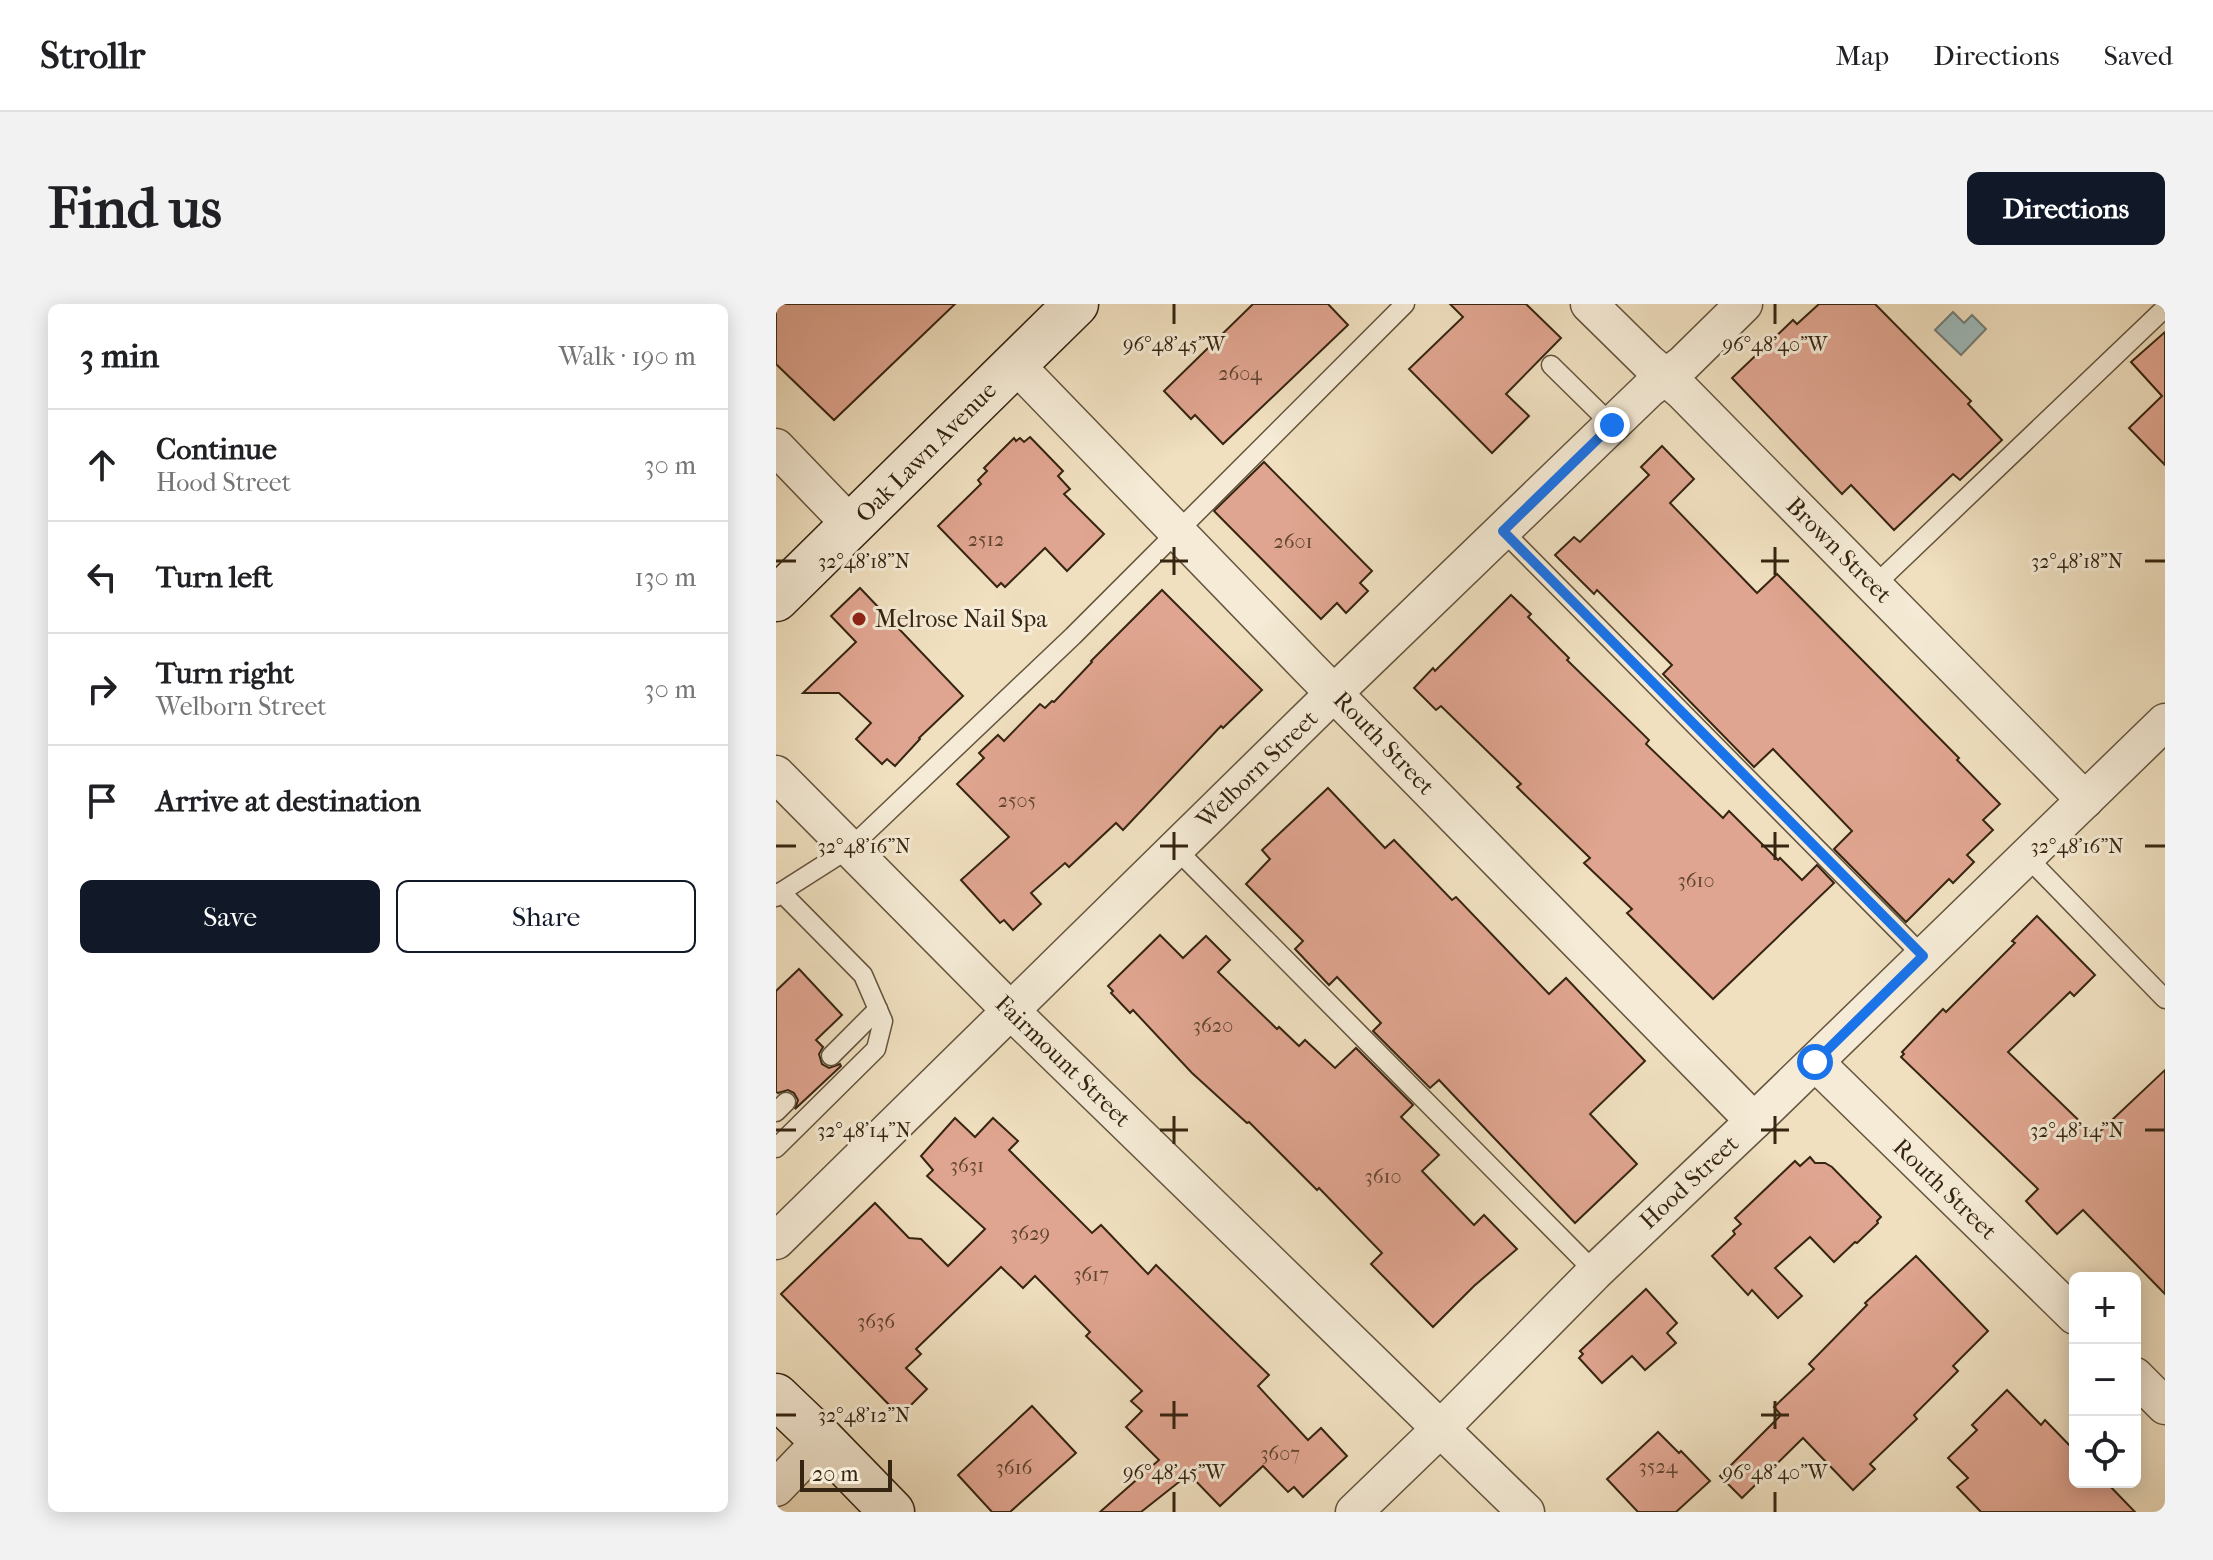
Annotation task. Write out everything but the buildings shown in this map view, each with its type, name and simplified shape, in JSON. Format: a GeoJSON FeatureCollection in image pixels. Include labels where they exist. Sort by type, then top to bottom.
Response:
{"type":"FeatureCollection","features":[{"type":"Feature","properties":{"kind":"main road","name":"Oak Lawn Avenue"},"geometry":{"type":"LineString","coordinates":[[776,599],[1076,304]]}},
{"type":"Feature","properties":{"kind":"main road"},"geometry":{"type":"LineString","coordinates":[[776,1396],[892,1512]]}},
{"type":"Feature","properties":{"kind":"street","name":"Brown Street"},"geometry":{"type":"LineString","coordinates":[[1589,304],[1666,376],[2085,800]]}},
{"type":"Feature","properties":{"kind":"street","name":"Welborn Street"},"geometry":{"type":"LineString","coordinates":[[776,1241],[1334,693],[1649,389],[1683,364],[1744,304]]}},
{"type":"Feature","properties":{"kind":"street","name":"Routh Street"},"geometry":{"type":"LineString","coordinates":[[1015,364],[1754,1121]]}},
{"type":"Feature","properties":{"kind":"street"},"geometry":{"type":"LineString","coordinates":[[776,447],[851,525]]}},
{"type":"Feature","properties":{"kind":"street","name":"Hood Street"},"geometry":{"type":"LineString","coordinates":[[1354,1512],[1595,1272],[2165,722]]}},
{"type":"Feature","properties":{"kind":"street","name":"Fairmount Street"},"geometry":{"type":"LineString","coordinates":[[776,774],[1011,1011],[1526,1512]]}},
{"type":"Feature","properties":{"kind":"street","name":"Routh Street"},"geometry":{"type":"LineString","coordinates":[[1815,1062],[2069,1310]]}},
{"type":"Feature","properties":{"kind":"street"},"geometry":{"type":"LineString","coordinates":[[2141,1382],[2165,1406]]}},
{"type":"Feature","properties":{"kind":"street"},"geometry":{"type":"LineString","coordinates":[[776,1488],[822,1440]]}},
{"type":"Feature","properties":{"kind":"lane"},"geometry":{"type":"LineString","coordinates":[[776,1148],[876,1049],[883,1021],[863,975],[779,895],[850,848],[1073,636],[1405,304]]}},
{"type":"Feature","properties":{"kind":"lane"},"geometry":{"type":"LineString","coordinates":[[1875,585],[2163,313]]}},
{"type":"Feature","properties":{"kind":"lane"},"geometry":{"type":"LineString","coordinates":[[1551,365],[1612,425]]}},
{"type":"Feature","properties":{"kind":"lane"},"geometry":{"type":"LineString","coordinates":[[1503,531],[1923,956]]}},
{"type":"Feature","properties":{"kind":"lane"},"geometry":{"type":"LineString","coordinates":[[1176,849],[1595,1272]]}},
{"type":"Feature","properties":{"kind":"lane"},"geometry":{"type":"LineString","coordinates":[[2027,857],[2165,999]]}},
{"type":"Feature","properties":{"kind":"lane"},"geometry":{"type":"LineString","coordinates":[[831,1056],[878,1009]]}},
{"type":"Feature","properties":{"kind":"water"},"geometry":{"type":"Polygon","coordinates":[[[1953,312],[1964,323],[1972,315],[1986,329],[1961,355],[1935,330],[1953,312]]]}},
{"type":"Feature","properties":{"kind":"place","name":"Melrose Nail Spa"},"geometry":{"type":"Point","coordinates":[859,619]}},
{"type":"Feature","properties":{"kind":"route"},"geometry":{"type":"LineString","coordinates":[[1612,425],[1503,531],[1923,956],[1815,1062]]}}]}
